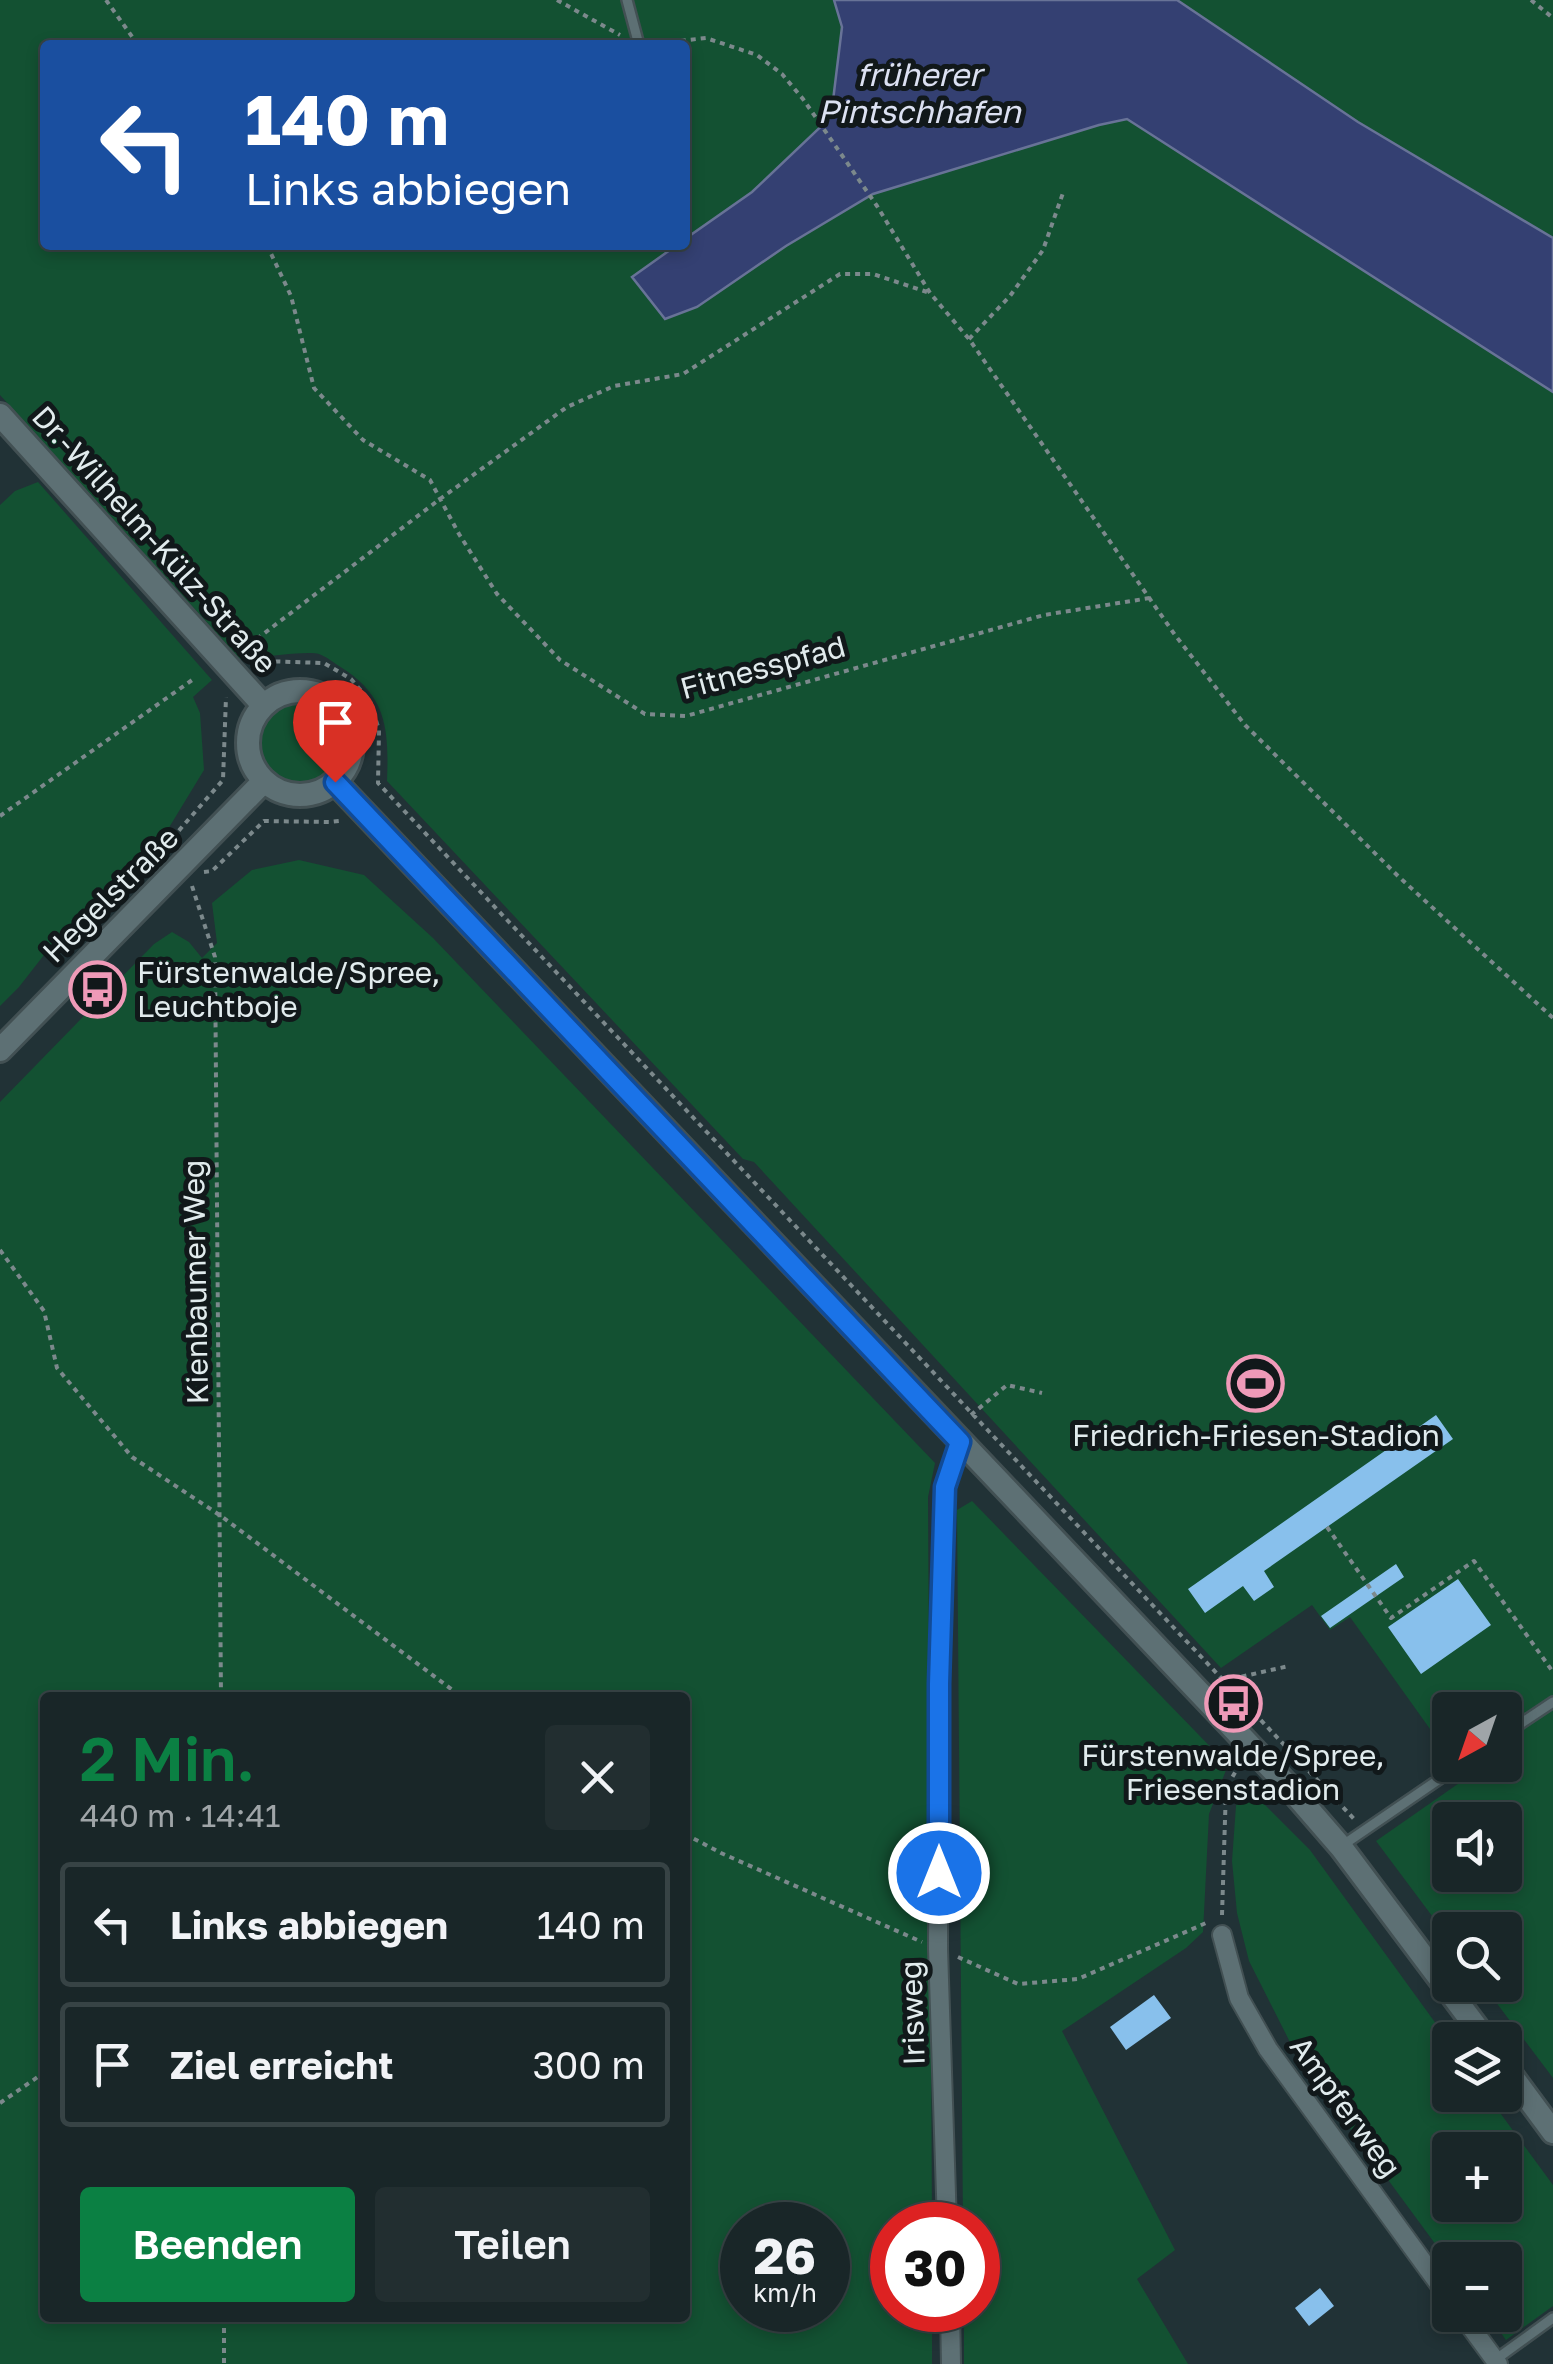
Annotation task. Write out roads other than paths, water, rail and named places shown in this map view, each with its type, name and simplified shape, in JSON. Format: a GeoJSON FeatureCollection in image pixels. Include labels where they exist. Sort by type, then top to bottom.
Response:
{"type":"FeatureCollection","features":[{"type":"Feature","properties":{"kind":"main road","name":"Dr.-Wilhelm-Külz-Straße"},"geometry":{"type":"LineString","coordinates":[[0,415],[263,705]]}},
{"type":"Feature","properties":{"kind":"main road"},"geometry":{"type":"LineString","coordinates":[[301,690],[334,703],[346,716],[352,734],[352,752],[335,782],[305,795],[288,794],[264,781],[251,762],[247,746],[249,730],[263,705],[283,693],[301,690]]}},
{"type":"Feature","properties":{"kind":"main road","name":"Hegelstraße"},"geometry":{"type":"LineString","coordinates":[[0,1050],[192,868],[264,781]]}},
{"type":"Feature","properties":{"kind":"main road"},"geometry":{"type":"LineString","coordinates":[[335,782],[960,1442],[1259,1738],[1472,2022]]}},
{"type":"Feature","properties":{"kind":"main road"},"geometry":{"type":"LineString","coordinates":[[1522,2089],[1553,2132]]}},
{"type":"Feature","properties":{"kind":"street","name":"Irisweg"},"geometry":{"type":"LineString","coordinates":[[946,2202],[938,1949],[939,1684],[945,1487],[960,1442]]}},
{"type":"Feature","properties":{"kind":"street","name":"Ampferweg"},"geometry":{"type":"LineString","coordinates":[[1222,1935],[1238,1998],[1268,2049],[1432,2274]]}},
{"type":"Feature","properties":{"kind":"street"},"geometry":{"type":"LineString","coordinates":[[950,2332],[951,2364]]}},
{"type":"Feature","properties":{"kind":"street"},"geometry":{"type":"LineString","coordinates":[[1474,2332],[1496,2362]]}},
{"type":"Feature","properties":{"kind":"lane"},"geometry":{"type":"LineString","coordinates":[[627,0],[638,40]]}},
{"type":"Feature","properties":{"kind":"lane"},"geometry":{"type":"LineString","coordinates":[[1522,1723],[1553,1702]]}},
{"type":"Feature","properties":{"kind":"lane"},"geometry":{"type":"LineString","coordinates":[[1341,1847],[1436,1782]]}},
{"type":"Feature","properties":{"kind":"lane"},"geometry":{"type":"LineString","coordinates":[[1496,2362],[1553,2318]]}},
{"type":"Feature","properties":{"kind":"water","name":"früherer Pintschhafen"},"geometry":{"type":"Polygon","coordinates":[[[834,0],[1177,0],[1358,122],[1553,238],[1553,392],[1127,119],[873,194],[786,246],[697,307],[665,319],[632,277],[670,250],[690,250],[690,235],[752,192],[831,117],[842,27],[834,0]]]}},
{"type":"Feature","properties":{"kind":"place","name":"Fürstenwalde/Spree, Leuchtboje"},"geometry":{"type":"Point","coordinates":[98,990]}},
{"type":"Feature","properties":{"kind":"place","name":"Friedrich-Friesen-Stadion"},"geometry":{"type":"Point","coordinates":[1256,1383]}},
{"type":"Feature","properties":{"kind":"place","name":"Fürstenwalde/Spree, Friesenstadion"},"geometry":{"type":"Point","coordinates":[1233,1703]}}]}
